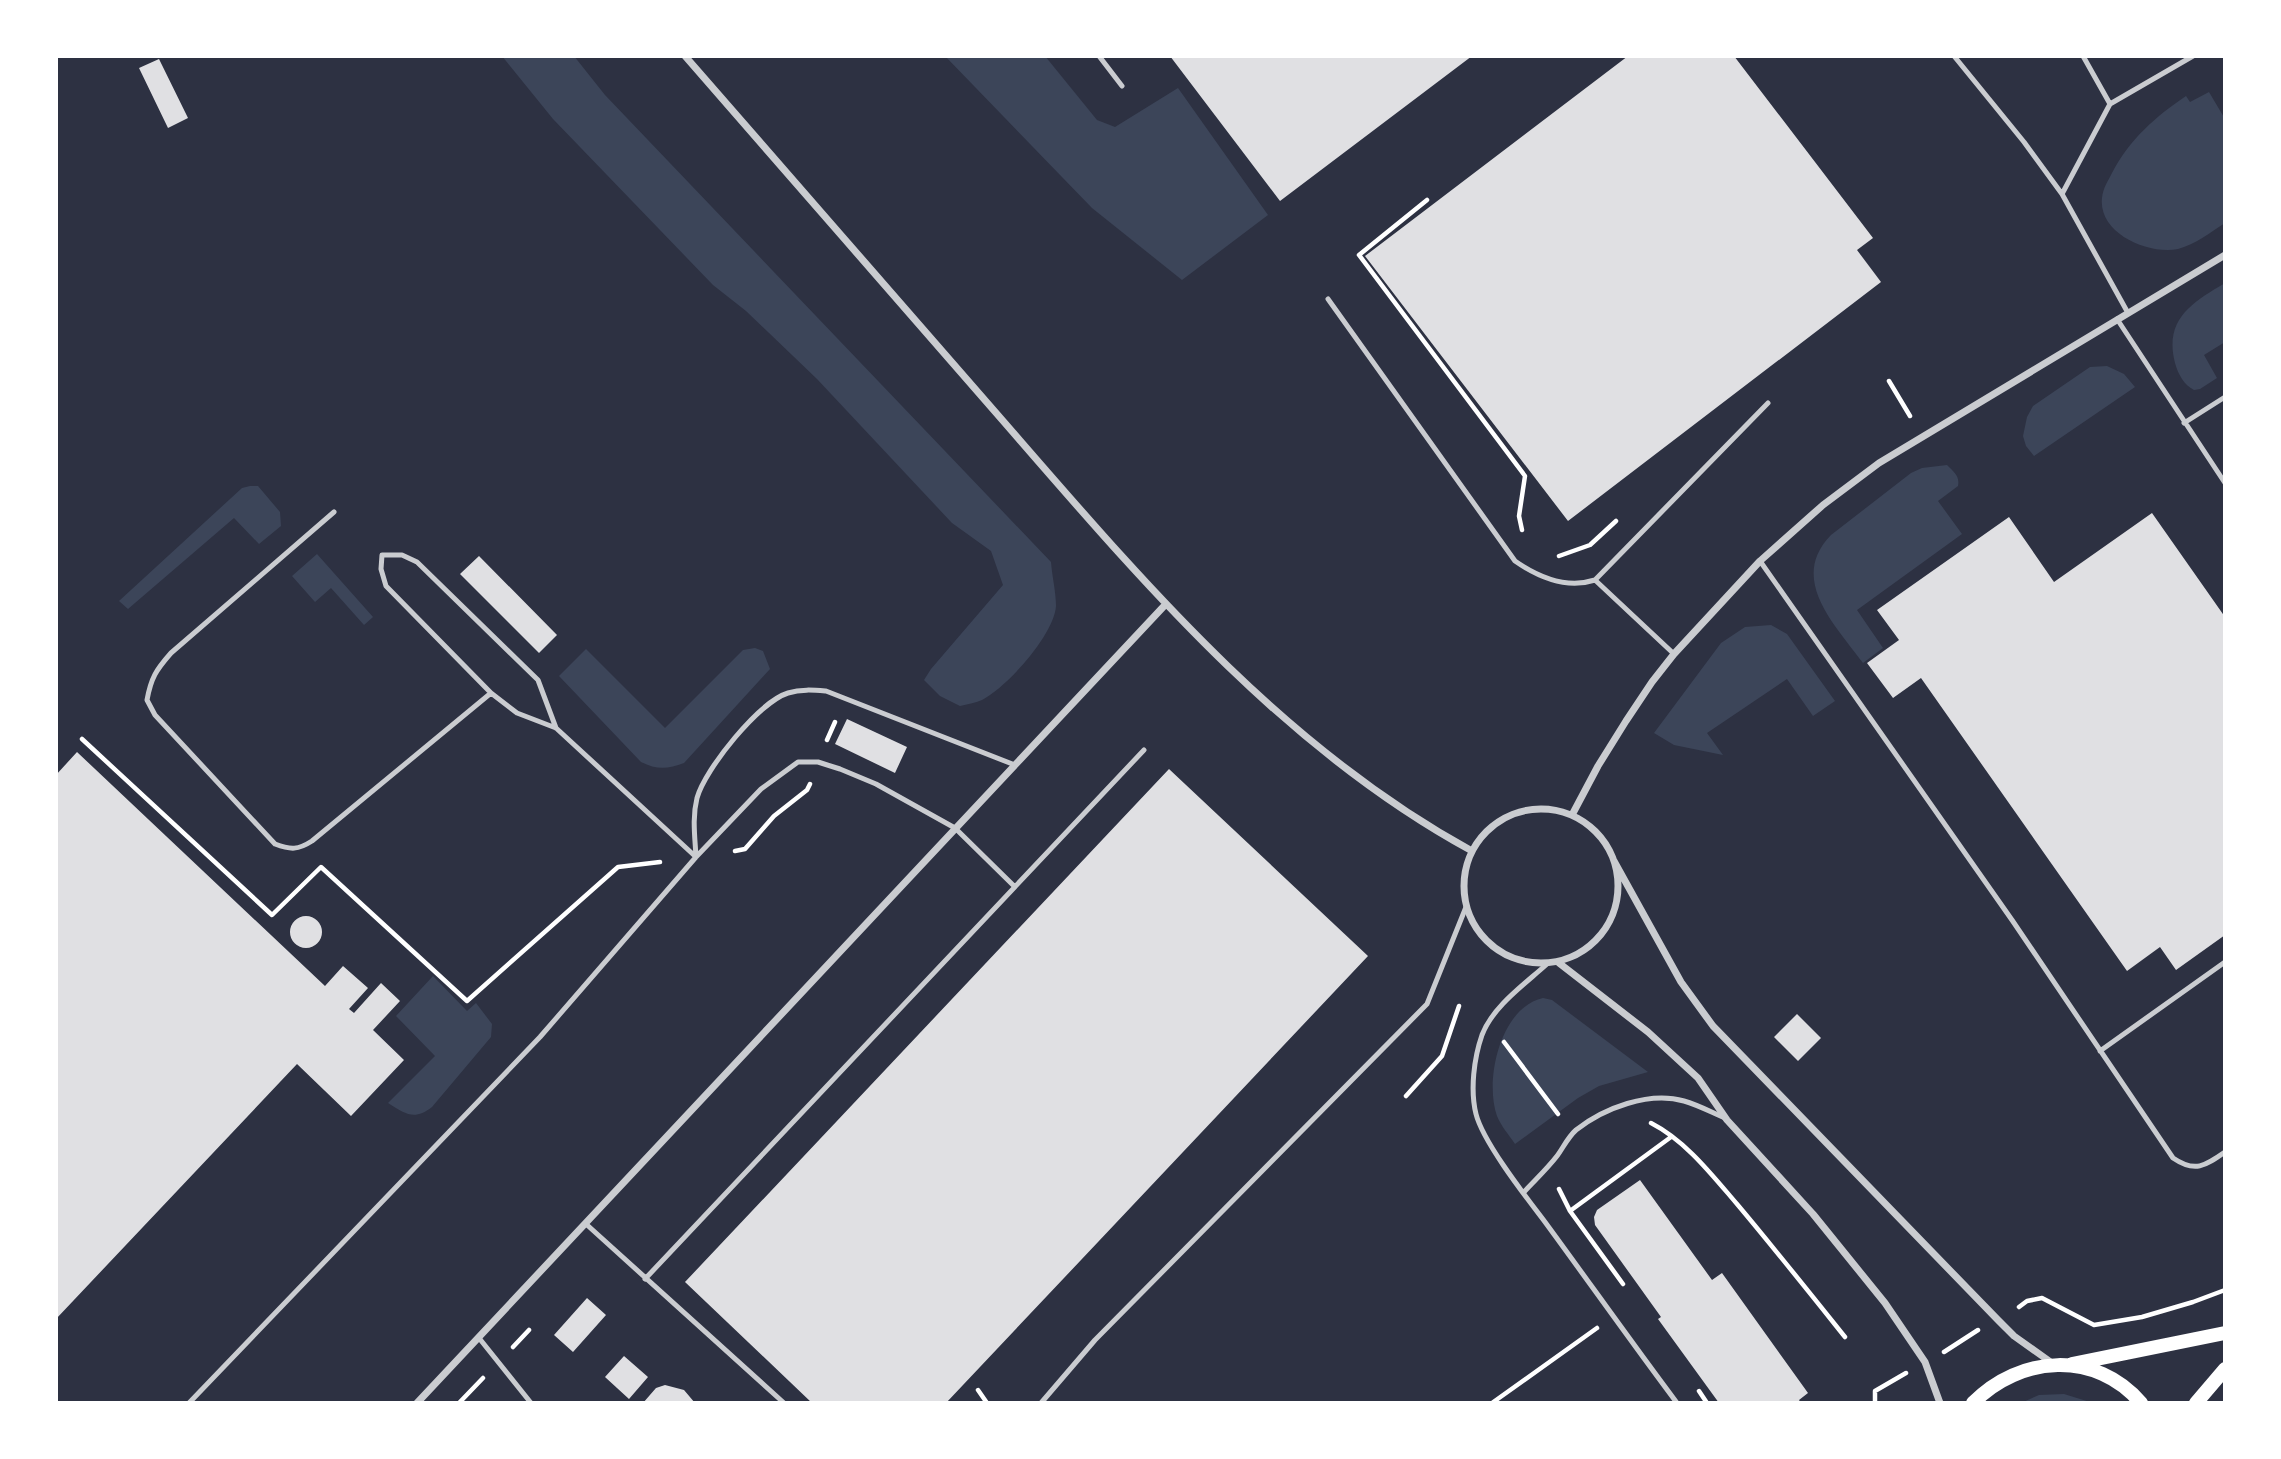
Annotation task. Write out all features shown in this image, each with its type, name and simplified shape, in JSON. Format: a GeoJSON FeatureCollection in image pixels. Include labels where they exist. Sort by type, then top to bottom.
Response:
{"type":"FeatureCollection","features":[{"type":"Feature","properties":{"kind":"main road"},"geometry":{"type":"LineString","coordinates":[[1973,1403],[1986,1390],[2018,1371],[2225,1333]]}},
{"type":"Feature","properties":{"kind":"main road"},"geometry":{"type":"LineString","coordinates":[[2060,1364],[2109,1376],[2132,1392],[2141,1403]]}},
{"type":"Feature","properties":{"kind":"main road"},"geometry":{"type":"LineString","coordinates":[[2196,1403],[2225,1369]]}},
{"type":"Feature","properties":{"kind":"street"},"geometry":{"type":"LineString","coordinates":[[685,56],[1165,605],[1253,691],[1309,740],[1373,790],[1437,832],[1472,851]]}},
{"type":"Feature","properties":{"kind":"street"},"geometry":{"type":"LineString","coordinates":[[1572,815],[1626,721],[1674,654],[1760,561],[1834,496],[1922,436],[2225,255]]}},
{"type":"Feature","properties":{"kind":"street"},"geometry":{"type":"LineString","coordinates":[[417,1403],[1165,605]]}},
{"type":"Feature","properties":{"kind":"street"},"geometry":{"type":"LineString","coordinates":[[1614,861],[1619,887],[1614,912],[1602,935],[1583,952],[1559,962],[1547,964],[1520,961],[1496,950],[1478,931],[1466,907],[1463,888],[1465,869],[1472,851],[1485,832],[1504,818],[1526,810],[1550,809],[1572,815],[1591,826],[1605,842],[1681,982],[1713,1026],[2014,1336],[2060,1364]]}},
{"type":"Feature","properties":{"kind":"street"},"geometry":{"type":"LineString","coordinates":[[1559,962],[1648,1032],[1698,1078],[1727,1120],[1813,1214],[1885,1304],[1925,1362],[1940,1403]]}},
{"type":"Feature","properties":{"kind":"lane"},"geometry":{"type":"LineString","coordinates":[[1099,56],[1122,86]]}},
{"type":"Feature","properties":{"kind":"lane"},"geometry":{"type":"LineString","coordinates":[[1954,56],[2024,142],[2062,194],[2128,313]]}},
{"type":"Feature","properties":{"kind":"lane"},"geometry":{"type":"LineString","coordinates":[[2083,56],[2110,104]]}},
{"type":"Feature","properties":{"kind":"lane"},"geometry":{"type":"LineString","coordinates":[[2062,194],[2110,104],[2193,56]]}},
{"type":"Feature","properties":{"kind":"lane"},"geometry":{"type":"LineString","coordinates":[[1328,299],[1515,561],[1533,573],[1550,579],[1581,585],[1595,580],[1768,403]]}},
{"type":"Feature","properties":{"kind":"lane"},"geometry":{"type":"LineString","coordinates":[[2117,319],[2225,483]]}},
{"type":"Feature","properties":{"kind":"lane"},"geometry":{"type":"LineString","coordinates":[[2184,422],[2225,397]]}},
{"type":"Feature","properties":{"kind":"lane"},"geometry":{"type":"LineString","coordinates":[[334,512],[170,653],[155,671],[146,700],[155,715],[275,844],[290,850],[301,848],[312,841],[491,693]]}},
{"type":"Feature","properties":{"kind":"lane"},"geometry":{"type":"LineString","coordinates":[[556,728],[538,680],[417,562],[402,555],[382,555],[381,569],[386,586],[491,693],[517,713],[556,728],[696,858]]}},
{"type":"Feature","properties":{"kind":"lane"},"geometry":{"type":"LineString","coordinates":[[1760,561],[2012,920],[2173,1158],[2187,1167],[2197,1167],[2209,1163],[2225,1152]]}},
{"type":"Feature","properties":{"kind":"lane"},"geometry":{"type":"LineString","coordinates":[[1595,580],[1674,654]]}},
{"type":"Feature","properties":{"kind":"lane"},"geometry":{"type":"LineString","coordinates":[[696,858],[693,816],[698,794],[736,736],[786,694],[809,690],[826,691],[1015,765]]}},
{"type":"Feature","properties":{"kind":"lane"},"geometry":{"type":"LineString","coordinates":[[645,1279],[1144,750]]}},
{"type":"Feature","properties":{"kind":"lane"},"geometry":{"type":"LineString","coordinates":[[190,1403],[540,1037],[696,858],[761,789],[798,762],[818,762],[876,784],[956,828],[1014,886]]}},
{"type":"Feature","properties":{"kind":"lane"},"geometry":{"type":"LineString","coordinates":[[1041,1403],[1104,1330],[1427,1004],[1466,907]]}},
{"type":"Feature","properties":{"kind":"lane"},"geometry":{"type":"LineString","coordinates":[[2099,1051],[2225,962]]}},
{"type":"Feature","properties":{"kind":"lane"},"geometry":{"type":"LineString","coordinates":[[1547,964],[1506,1001],[1486,1026],[1481,1037],[1475,1069],[1473,1091],[1476,1115],[1489,1141],[1524,1192],[1677,1403]]}},
{"type":"Feature","properties":{"kind":"lane"},"geometry":{"type":"LineString","coordinates":[[1524,1192],[1557,1156],[1574,1132],[1595,1117],[1618,1107],[1643,1100],[1667,1098],[1690,1103],[1727,1120]]}},
{"type":"Feature","properties":{"kind":"lane"},"geometry":{"type":"LineString","coordinates":[[586,1224],[784,1403]]}},
{"type":"Feature","properties":{"kind":"lane"},"geometry":{"type":"LineString","coordinates":[[479,1338],[531,1403]]}},
{"type":"Feature","properties":{"kind":"path"},"geometry":{"type":"LineString","coordinates":[[1427,201],[1359,255],[1525,476],[1519,516],[1525,540]]}},
{"type":"Feature","properties":{"kind":"path"},"geometry":{"type":"LineString","coordinates":[[1889,381],[1922,436]]}},
{"type":"Feature","properties":{"kind":"path"},"geometry":{"type":"LineString","coordinates":[[1548,555],[1559,556],[1590,545],[1621,517]]}},
{"type":"Feature","properties":{"kind":"path"},"geometry":{"type":"LineString","coordinates":[[82,739],[272,915],[321,867],[467,1001],[618,867],[696,858]]}},
{"type":"Feature","properties":{"kind":"path"},"geometry":{"type":"LineString","coordinates":[[1406,1096],[1442,1056],[1459,1006]]}},
{"type":"Feature","properties":{"kind":"path"},"geometry":{"type":"LineString","coordinates":[[1502,1039],[1558,1114]]}},
{"type":"Feature","properties":{"kind":"path"},"geometry":{"type":"LineString","coordinates":[[1643,1124],[1651,1123],[1705,1167],[1845,1337]]}},
{"type":"Feature","properties":{"kind":"path"},"geometry":{"type":"LineString","coordinates":[[1558,1180],[1562,1197],[1570,1211],[1671,1137]]}},
{"type":"Feature","properties":{"kind":"path"},"geometry":{"type":"LineString","coordinates":[[2016,1310],[2026,1301],[2042,1298],[2094,1325],[2108,1324],[2193,1302],[2225,1290]]}},
{"type":"Feature","properties":{"kind":"path"},"geometry":{"type":"LineString","coordinates":[[1492,1403],[1614,1316]]}},
{"type":"Feature","properties":{"kind":"path"},"geometry":{"type":"LineString","coordinates":[[1944,1352],[1978,1330]]}},
{"type":"Feature","properties":{"kind":"path"},"geometry":{"type":"LineString","coordinates":[[1875,1403],[1875,1391],[1904,1375]]}},
{"type":"Feature","properties":{"kind":"path"},"geometry":{"type":"LineString","coordinates":[[978,1390],[987,1403]]}},
{"type":"Feature","properties":{"kind":"shaded area"},"geometry":{"type":"Polygon","coordinates":[[[502,56],[574,56],[605,95],[1051,562],[1056,601],[1053,618],[1028,659],[1004,684],[982,700],[960,706],[940,696],[924,680],[1003,585],[991,551],[952,523],[817,379],[746,311],[713,285],[553,119],[502,56]]]}},
{"type":"Feature","properties":{"kind":"shaded area"},"geometry":{"type":"Polygon","coordinates":[[[945,56],[1045,56],[1097,120],[1115,127],[1178,88],[1268,215],[1182,280],[1092,208],[945,56]]]}},
{"type":"Feature","properties":{"kind":"shaded area"},"geometry":{"type":"Polygon","coordinates":[[[2209,92],[2225,119],[2225,223],[2178,249],[2153,248],[2127,239],[2108,222],[2103,210],[2102,198],[2112,173],[2135,139],[2164,112],[2186,96],[2190,102],[2209,92]]]}},
{"type":"Feature","properties":{"kind":"shaded area"},"geometry":{"type":"Polygon","coordinates":[[[2225,283],[2225,342],[2204,355],[2217,378],[2194,390],[2184,382],[2176,367],[2173,335],[2183,314],[2191,306],[2225,283]]]}},
{"type":"Feature","properties":{"kind":"shaded area"},"geometry":{"type":"Polygon","coordinates":[[[2107,366],[2124,374],[2135,387],[2034,456],[2026,446],[2023,436],[2027,417],[2033,406],[2090,367],[2107,366]]]}},
{"type":"Feature","properties":{"kind":"shaded area"},"geometry":{"type":"Polygon","coordinates":[[[1947,465],[1957,477],[1958,486],[1938,501],[1962,534],[1857,610],[1883,648],[1863,663],[1820,601],[1814,568],[1819,552],[1831,535],[1911,473],[1922,468],[1947,465]]]}},
{"type":"Feature","properties":{"kind":"shaded area"},"geometry":{"type":"Polygon","coordinates":[[[258,486],[280,512],[281,526],[259,544],[234,518],[128,609],[119,601],[242,488],[258,486]]]}},
{"type":"Feature","properties":{"kind":"shaded area"},"geometry":{"type":"Polygon","coordinates":[[[317,554],[373,617],[364,625],[331,588],[315,602],[292,576],[317,554]]]}},
{"type":"Feature","properties":{"kind":"shaded area"},"geometry":{"type":"Polygon","coordinates":[[[1771,625],[1787,634],[1835,701],[1813,716],[1787,679],[1707,733],[1723,755],[1674,745],[1654,733],[1721,643],[1745,627],[1771,625]]]}},
{"type":"Feature","properties":{"kind":"shaded area"},"geometry":{"type":"Polygon","coordinates":[[[755,648],[763,651],[770,669],[684,763],[668,767],[641,762],[559,676],[586,649],[665,728],[743,650],[755,648]]]}},
{"type":"Feature","properties":{"kind":"shaded area"},"geometry":{"type":"Polygon","coordinates":[[[433,976],[467,1011],[476,1003],[492,1024],[491,1037],[432,1107],[415,1115],[388,1103],[435,1056],[396,1016],[433,976]]]}},
{"type":"Feature","properties":{"kind":"shaded area"},"geometry":{"type":"Polygon","coordinates":[[[1543,998],[1552,1000],[1648,1072],[1599,1086],[1515,1144],[1497,1116],[1493,1083],[1495,1065],[1499,1047],[1516,1015],[1528,1004],[1543,998]]]}},
{"type":"Feature","properties":{"kind":"shaded area"},"geometry":{"type":"Polygon","coordinates":[[[2064,1394],[2093,1403],[2021,1403],[2039,1395],[2064,1394]]]}},
{"type":"Feature","properties":{"kind":"building"},"geometry":{"type":"Polygon","coordinates":[[[1170,56],[1472,56],[1280,201],[1170,56]]]}},
{"type":"Feature","properties":{"kind":"building"},"geometry":{"type":"Polygon","coordinates":[[[1628,56],[1734,56],[1873,238],[1857,250],[1881,282],[1568,521],[1365,256],[1628,56]]]}},
{"type":"Feature","properties":{"kind":"building"},"geometry":{"type":"Polygon","coordinates":[[[159,59],[188,118],[168,128],[139,68],[159,59]]]}},
{"type":"Feature","properties":{"kind":"building"},"geometry":{"type":"Polygon","coordinates":[[[2152,513],[2225,617],[2225,935],[2176,970],[2160,947],[2127,971],[1921,678],[1893,698],[1867,663],[1899,640],[1877,610],[2009,517],[2054,582],[2152,513]]]}},
{"type":"Feature","properties":{"kind":"building"},"geometry":{"type":"Polygon","coordinates":[[[479,556],[557,635],[539,653],[460,574],[479,556]]]}},
{"type":"Feature","properties":{"kind":"building"},"geometry":{"type":"Polygon","coordinates":[[[847,719],[907,747],[895,773],[835,744],[847,719]]]}},
{"type":"Feature","properties":{"kind":"building"},"geometry":{"type":"Polygon","coordinates":[[[77,752],[325,986],[343,966],[368,988],[349,1009],[354,1013],[381,983],[400,1001],[373,1030],[404,1060],[351,1116],[297,1064],[56,1319],[56,775],[77,752]]]}},
{"type":"Feature","properties":{"kind":"building"},"geometry":{"type":"Polygon","coordinates":[[[1169,769],[1368,956],[946,1403],[812,1403],[685,1282],[1169,769]]]}},
{"type":"Feature","properties":{"kind":"building"},"geometry":{"type":"Polygon","coordinates":[[[306,916],[317,921],[322,932],[317,943],[306,948],[295,943],[290,932],[295,921],[306,916]]]}},
{"type":"Feature","properties":{"kind":"building"},"geometry":{"type":"Polygon","coordinates":[[[1797,1014],[1821,1038],[1798,1061],[1774,1037],[1797,1014]]]}},
{"type":"Feature","properties":{"kind":"building"},"geometry":{"type":"Polygon","coordinates":[[[1640,1180],[1712,1280],[1722,1273],[1808,1393],[1799,1400],[1801,1403],[1719,1403],[1658,1319],[1661,1317],[1595,1225],[1597,1210],[1640,1180]]]}},
{"type":"Feature","properties":{"kind":"building"},"geometry":{"type":"Polygon","coordinates":[[[587,1298],[606,1315],[573,1352],[554,1335],[587,1298]]]}},
{"type":"Feature","properties":{"kind":"building"},"geometry":{"type":"Polygon","coordinates":[[[624,1356],[648,1377],[629,1399],[605,1377],[624,1356]]]}},
{"type":"Feature","properties":{"kind":"building"},"geometry":{"type":"Polygon","coordinates":[[[665,1385],[684,1390],[695,1403],[643,1403],[656,1388],[665,1385]]]}}]}
